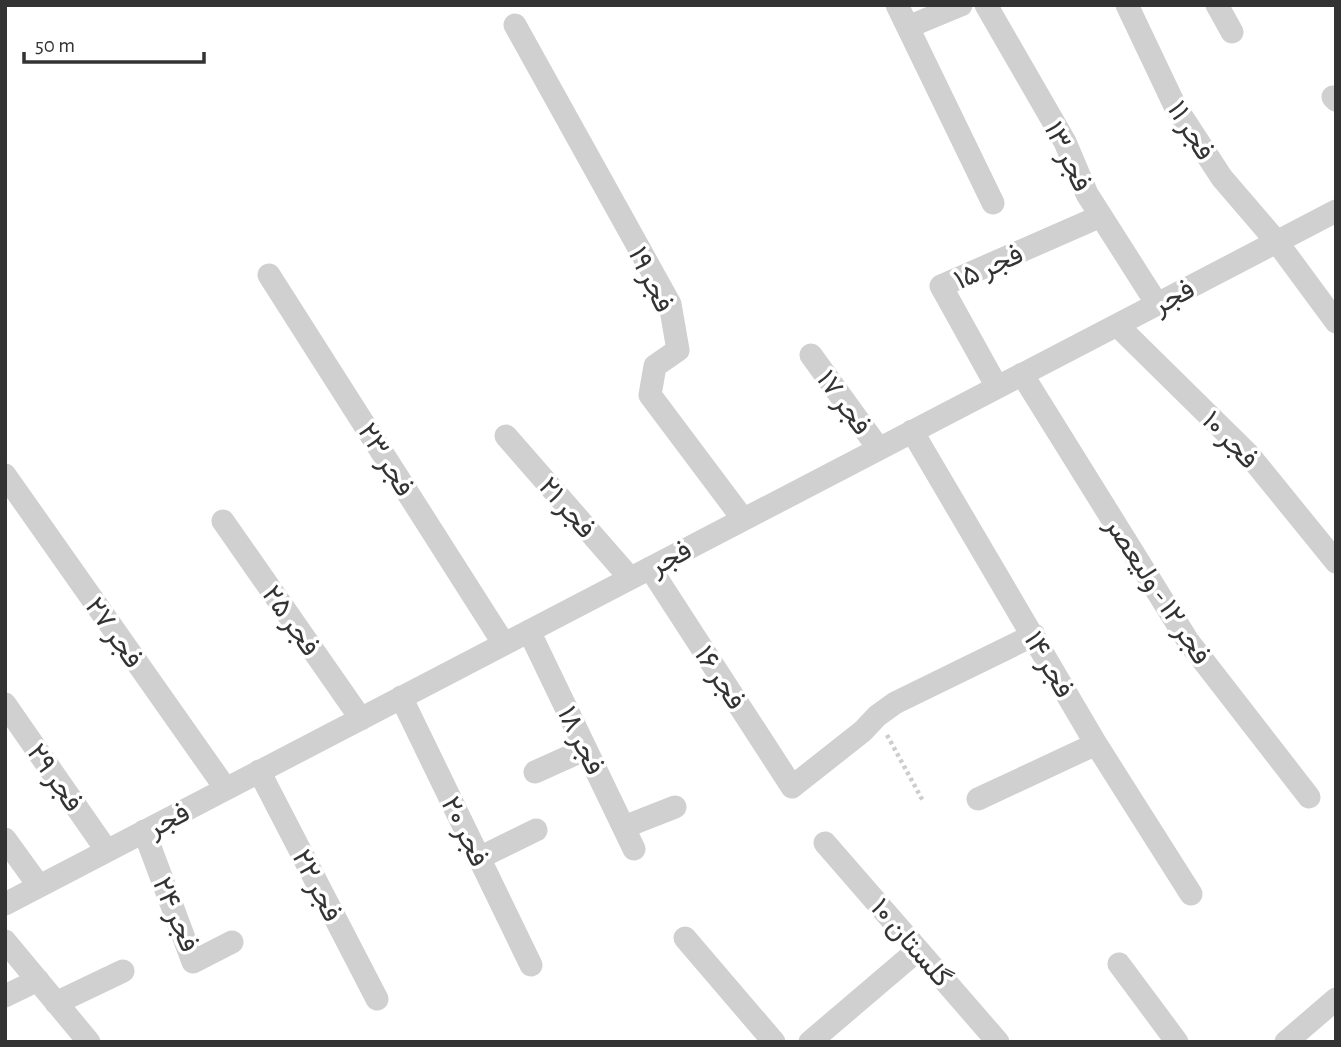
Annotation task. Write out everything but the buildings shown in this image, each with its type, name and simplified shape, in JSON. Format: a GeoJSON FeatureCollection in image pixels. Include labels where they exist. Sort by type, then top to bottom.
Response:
{"type":"FeatureCollection","features":[{"type":"Feature","properties":{"kind":"street"},"geometry":{"type":"LineString","coordinates":[[897,5],[993,204]]}},
{"type":"Feature","properties":{"kind":"street"},"geometry":{"type":"LineString","coordinates":[[908,27],[961,5]]}},
{"type":"Feature","properties":{"kind":"street","name":"فجر ۱۳"},"geometry":{"type":"LineString","coordinates":[[986,5],[1065,142],[1087,194],[1157,304]]}},
{"type":"Feature","properties":{"kind":"street","name":"فجر ۱۱"},"geometry":{"type":"LineString","coordinates":[[1127,5],[1175,106],[1222,177],[1334,315]]}},
{"type":"Feature","properties":{"kind":"street"},"geometry":{"type":"LineString","coordinates":[[1217,5],[1232,32]]}},
{"type":"Feature","properties":{"kind":"street","name":"فجر ۱۹"},"geometry":{"type":"LineString","coordinates":[[514,25],[670,304],[678,350],[655,366],[650,395],[743,519]]}},
{"type":"Feature","properties":{"kind":"street","name":"فجر"},"geometry":{"type":"LineString","coordinates":[[5,904],[1336,211]]}},
{"type":"Feature","properties":{"kind":"street","name":"فجر ۱۵"},"geometry":{"type":"LineString","coordinates":[[997,387],[941,286],[1101,216]]}},
{"type":"Feature","properties":{"kind":"street","name":"فجر ۲۳"},"geometry":{"type":"LineString","coordinates":[[269,275],[504,644]]}},
{"type":"Feature","properties":{"kind":"street","name":"فجر ۱۰"},"geometry":{"type":"LineString","coordinates":[[1117,325],[1250,456],[1336,562]]}},
{"type":"Feature","properties":{"kind":"street","name":"فجر ۱۷"},"geometry":{"type":"LineString","coordinates":[[811,355],[879,449]]}},
{"type":"Feature","properties":{"kind":"street","name":"فجر ۱۲ - ولیعصر"},"geometry":{"type":"LineString","coordinates":[[1022,374],[1188,642],[1309,797]]}},
{"type":"Feature","properties":{"kind":"street","name":"فجر ۱۴"},"geometry":{"type":"LineString","coordinates":[[912,431],[1096,744],[1191,894]]}},
{"type":"Feature","properties":{"kind":"street","name":"فجر ۲۱"},"geometry":{"type":"LineString","coordinates":[[506,436],[640,573]]}},
{"type":"Feature","properties":{"kind":"street","name":"فجر ۲۷"},"geometry":{"type":"LineString","coordinates":[[5,475],[226,789]]}},
{"type":"Feature","properties":{"kind":"street","name":"فجر ۲۵"},"geometry":{"type":"LineString","coordinates":[[223,521],[361,719]]}},
{"type":"Feature","properties":{"kind":"street","name":"فجر ۱۶"},"geometry":{"type":"LineString","coordinates":[[640,573],[792,786],[863,732],[877,716]]}},
{"type":"Feature","properties":{"kind":"street","name":"فجر ۱۸"},"geometry":{"type":"LineString","coordinates":[[529,631],[634,849]]}},
{"type":"Feature","properties":{"kind":"street"},"geometry":{"type":"LineString","coordinates":[[877,716],[895,703],[1034,635]]}},
{"type":"Feature","properties":{"kind":"street","name":"فجر ۲۰"},"geometry":{"type":"LineString","coordinates":[[401,697],[531,965]]}},
{"type":"Feature","properties":{"kind":"street","name":"فجر ۲۹"},"geometry":{"type":"LineString","coordinates":[[5,704],[107,851]]}},
{"type":"Feature","properties":{"kind":"street"},"geometry":{"type":"LineString","coordinates":[[978,799],[1096,744]]}},
{"type":"Feature","properties":{"kind":"street"},"geometry":{"type":"LineString","coordinates":[[535,772],[586,749]]}},
{"type":"Feature","properties":{"kind":"street","name":"فجر ۲۲"},"geometry":{"type":"LineString","coordinates":[[260,771],[377,999]]}},
{"type":"Feature","properties":{"kind":"street"},"geometry":{"type":"LineString","coordinates":[[624,827],[675,807]]}},
{"type":"Feature","properties":{"kind":"street"},"geometry":{"type":"LineString","coordinates":[[479,858],[536,830]]}},
{"type":"Feature","properties":{"kind":"street","name":"فجر ۲۴"},"geometry":{"type":"LineString","coordinates":[[144,831],[192,962],[232,942]]}},
{"type":"Feature","properties":{"kind":"street"},"geometry":{"type":"LineString","coordinates":[[5,839],[39,886]]}},
{"type":"Feature","properties":{"kind":"street","name":"گلستان ۱۰"},"geometry":{"type":"LineString","coordinates":[[825,843],[998,1042]]}},
{"type":"Feature","properties":{"kind":"street"},"geometry":{"type":"LineString","coordinates":[[685,938],[774,1042]]}},
{"type":"Feature","properties":{"kind":"street"},"geometry":{"type":"LineString","coordinates":[[5,942],[89,1042]]}},
{"type":"Feature","properties":{"kind":"street"},"geometry":{"type":"LineString","coordinates":[[810,1042],[918,950]]}},
{"type":"Feature","properties":{"kind":"street"},"geometry":{"type":"LineString","coordinates":[[1119,964],[1177,1042]]}},
{"type":"Feature","properties":{"kind":"street"},"geometry":{"type":"LineString","coordinates":[[56,1003],[122,971]]}},
{"type":"Feature","properties":{"kind":"street"},"geometry":{"type":"LineString","coordinates":[[5,996],[38,980]]}},
{"type":"Feature","properties":{"kind":"street"},"geometry":{"type":"LineString","coordinates":[[1286,1042],[1336,999]]}},
{"type":"Feature","properties":{"kind":"path"},"geometry":{"type":"LineString","coordinates":[[877,716],[923,801]]}}]}
